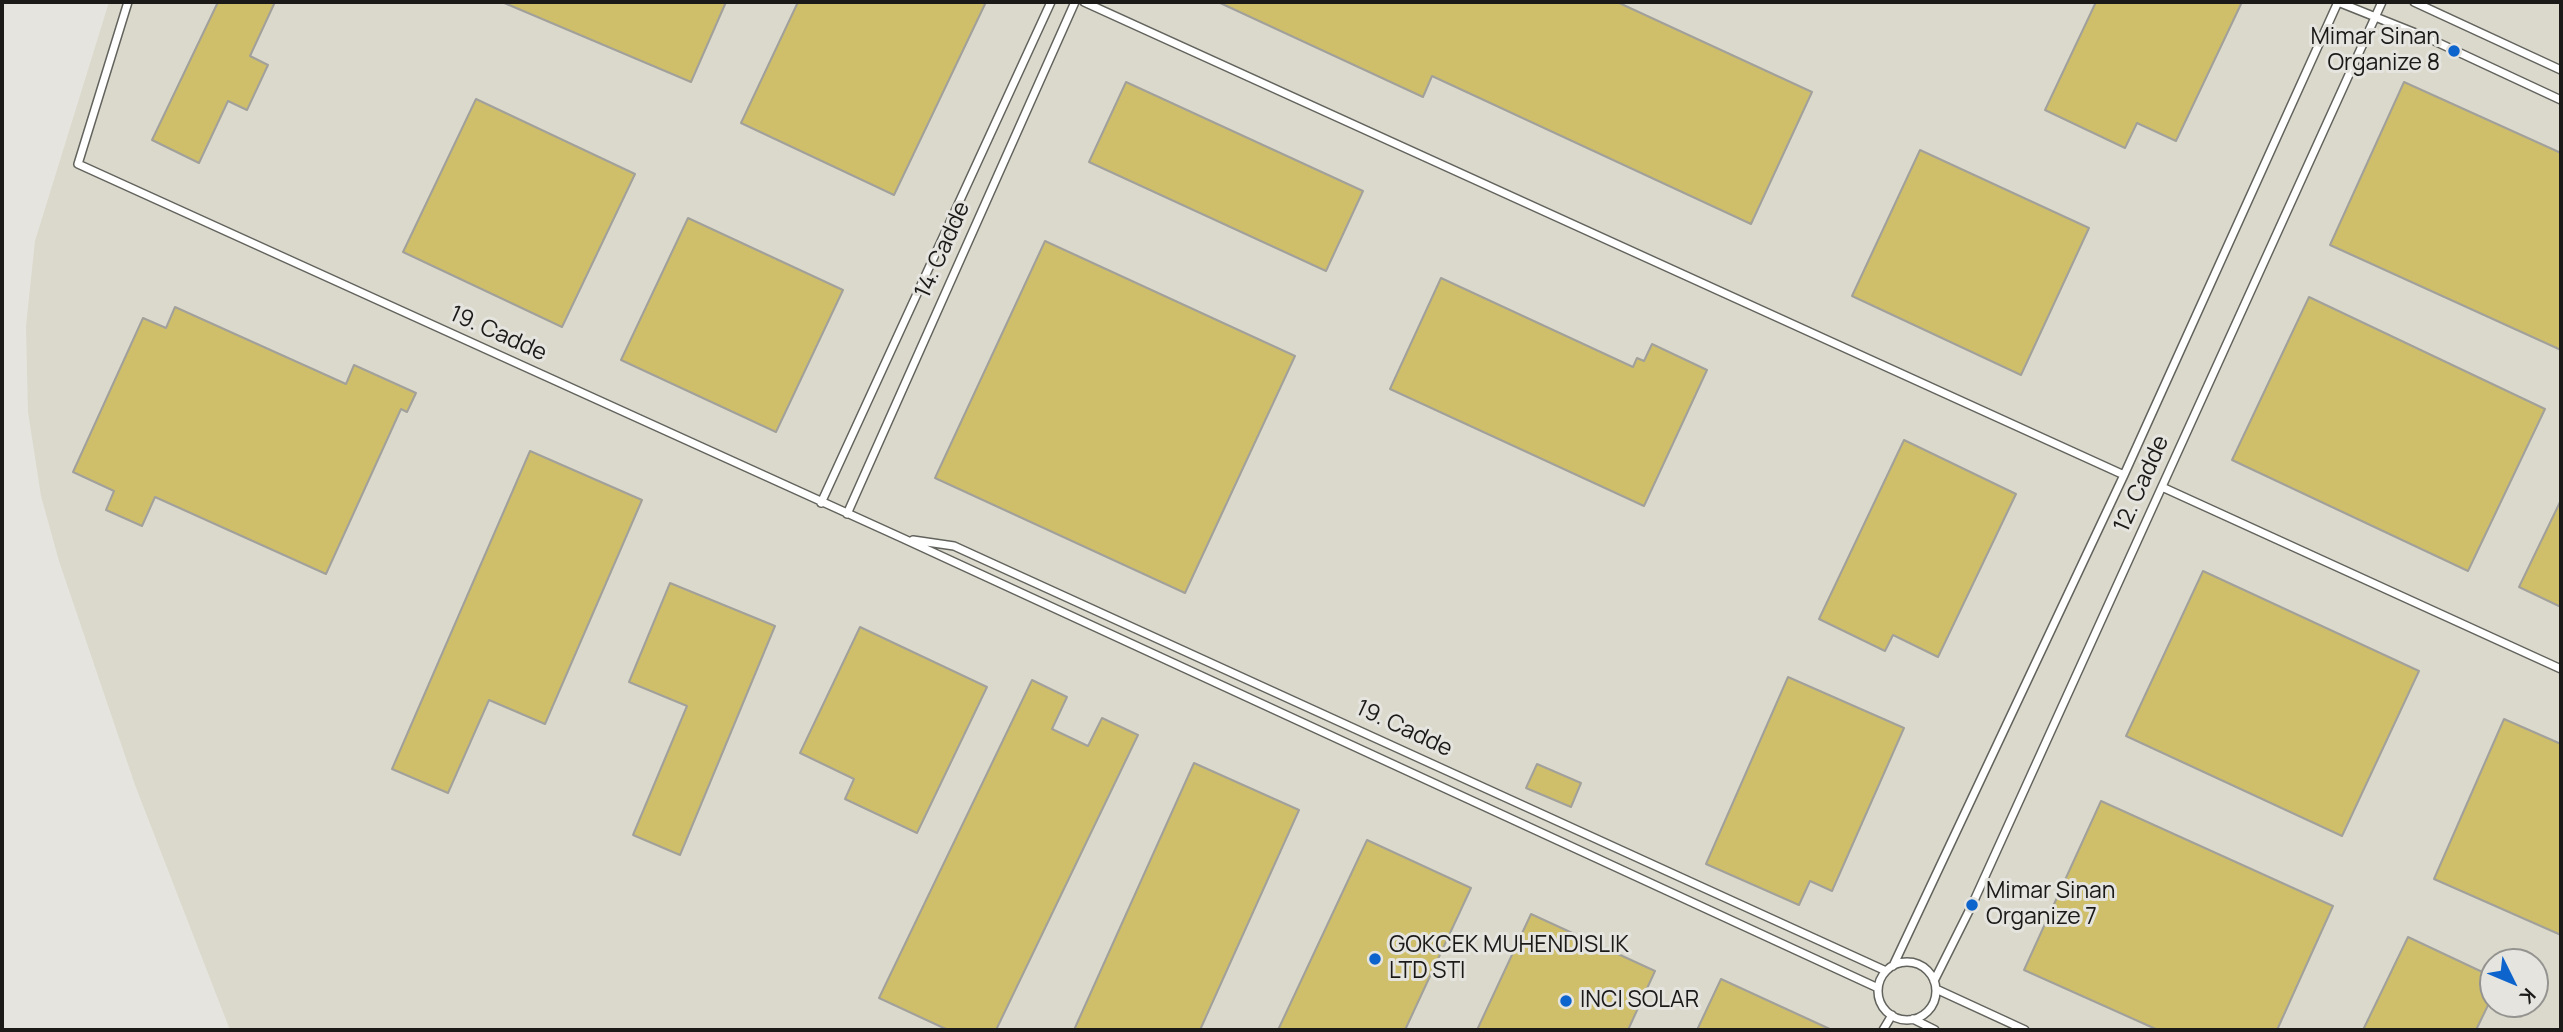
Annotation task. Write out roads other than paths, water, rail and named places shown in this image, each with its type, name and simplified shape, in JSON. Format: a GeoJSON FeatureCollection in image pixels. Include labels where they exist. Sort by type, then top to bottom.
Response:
{"type":"FeatureCollection","features":[{"type":"Feature","properties":{"kind":"lane","name":"19. Cadde"},"geometry":{"type":"LineString","coordinates":[[128,2],[78,164],[902,538],[1878,988]]}},
{"type":"Feature","properties":{"kind":"lane"},"geometry":{"type":"LineString","coordinates":[[821,503],[1051,2]]}},
{"type":"Feature","properties":{"kind":"lane","name":"14. Cadde"},"geometry":{"type":"LineString","coordinates":[[847,514],[1075,2]]}},
{"type":"Feature","properties":{"kind":"lane"},"geometry":{"type":"LineString","coordinates":[[1084,2],[2124,475]]}},
{"type":"Feature","properties":{"kind":"lane"},"geometry":{"type":"LineString","coordinates":[[2338,2],[2428,38],[2561,100]]}},
{"type":"Feature","properties":{"kind":"lane","name":"12. Cadde"},"geometry":{"type":"LineString","coordinates":[[1893,966],[2124,475],[2338,2]]}},
{"type":"Feature","properties":{"kind":"lane","name":"12. Cadde"},"geometry":{"type":"LineString","coordinates":[[1935,985],[2382,2]]}},
{"type":"Feature","properties":{"kind":"lane"},"geometry":{"type":"LineString","coordinates":[[2413,2],[2561,70]]}},
{"type":"Feature","properties":{"kind":"lane"},"geometry":{"type":"LineString","coordinates":[[2162,487],[2561,669]]}},
{"type":"Feature","properties":{"kind":"lane","name":"19. Cadde"},"geometry":{"type":"LineString","coordinates":[[902,538],[954,546],[1886,971]]}},
{"type":"Feature","properties":{"kind":"lane"},"geometry":{"type":"LineString","coordinates":[[1935,1030],[1913,1019],[1892,1015],[1881,1003],[1878,988],[1886,971],[1900,962],[1917,963],[1935,985],[2025,1030]]}},
{"type":"Feature","properties":{"kind":"lane"},"geometry":{"type":"LineString","coordinates":[[1913,1019],[1932,1005],[1935,985]]}},
{"type":"Feature","properties":{"kind":"lane"},"geometry":{"type":"LineString","coordinates":[[1883,1030],[1892,1015]]}},
{"type":"Feature","properties":{"kind":"place","name":"Mimar Sinan Organize 8"},"geometry":{"type":"Point","coordinates":[2454,51]}},
{"type":"Feature","properties":{"kind":"place","name":"Mimar Sinan Organize 7"},"geometry":{"type":"Point","coordinates":[1972,905]}},
{"type":"Feature","properties":{"kind":"place","name":"GOKCEK MUHENDISLIK LTD STI"},"geometry":{"type":"Point","coordinates":[1375,959]}},
{"type":"Feature","properties":{"kind":"place","name":"INCI SOLAR"},"geometry":{"type":"Point","coordinates":[1566,1001]}}]}
